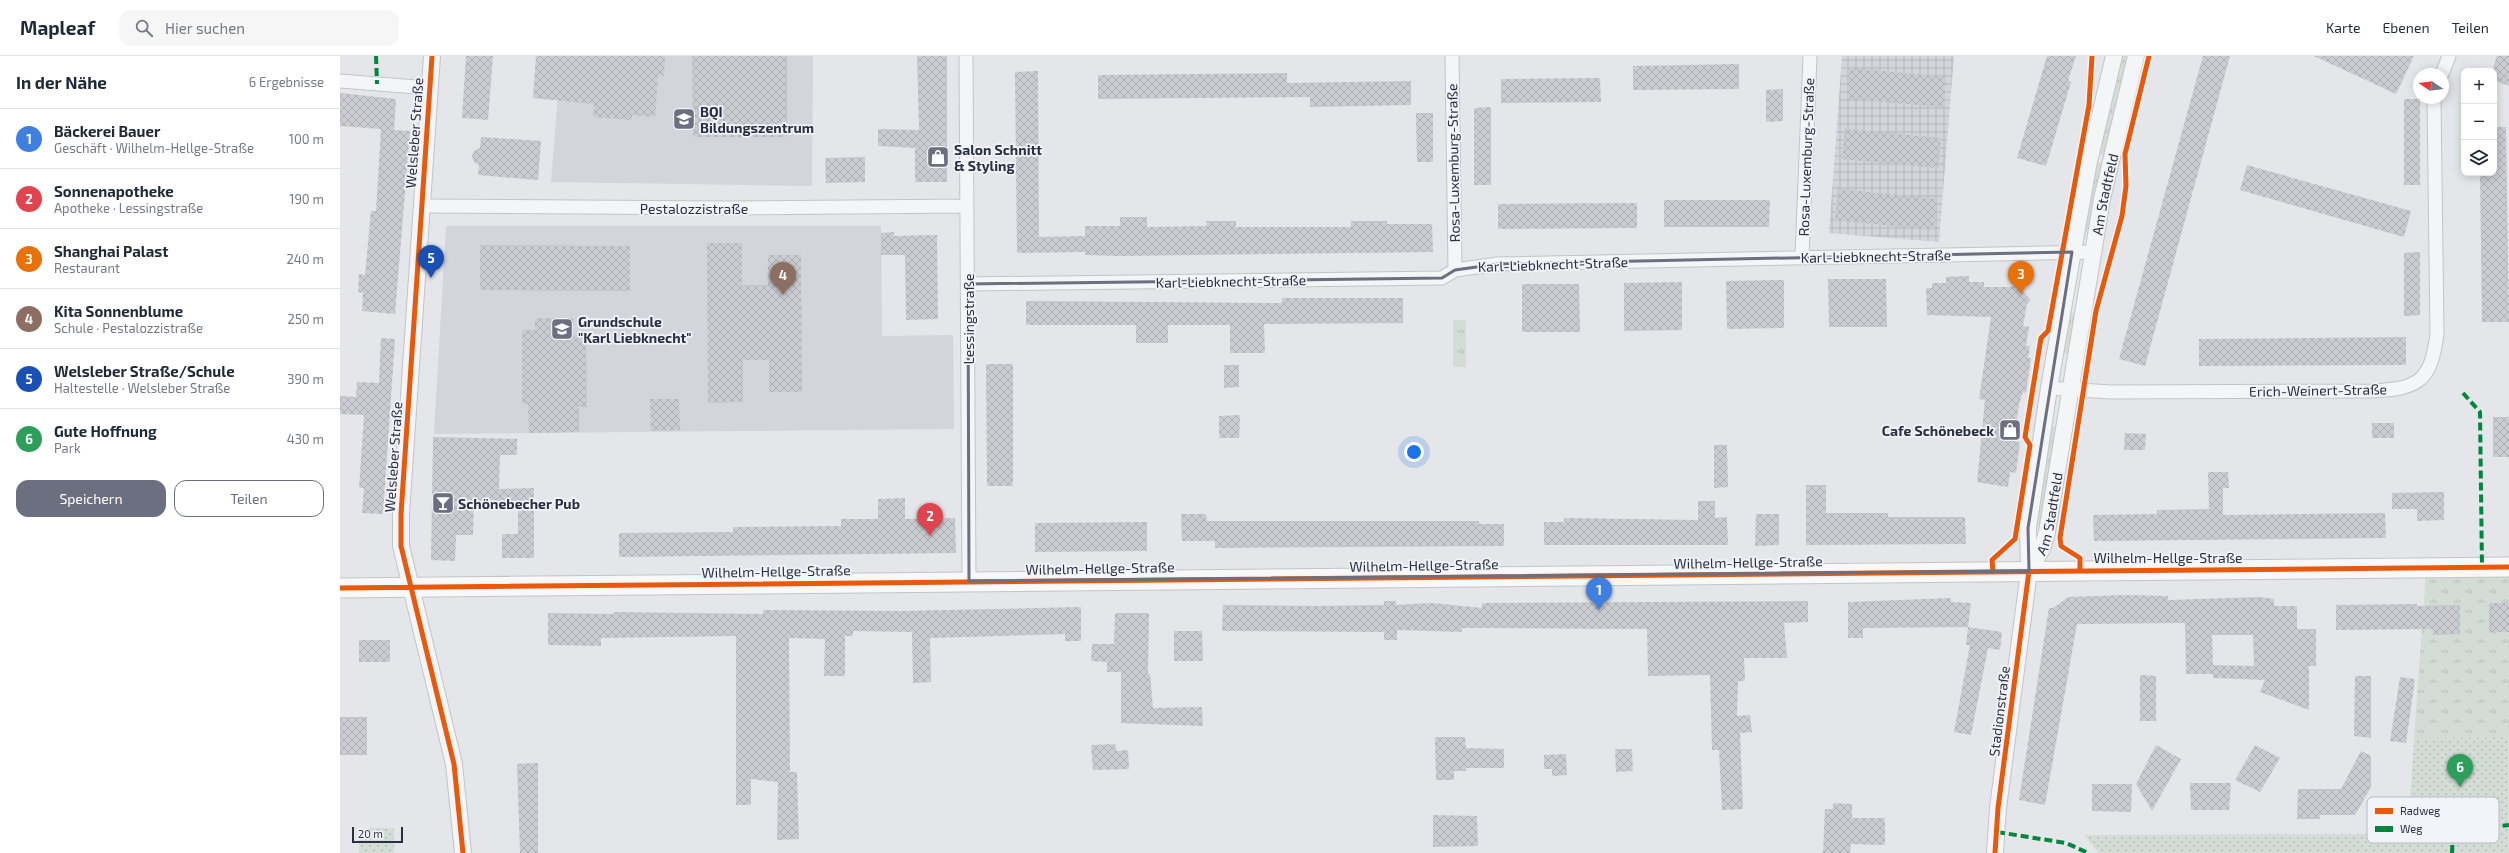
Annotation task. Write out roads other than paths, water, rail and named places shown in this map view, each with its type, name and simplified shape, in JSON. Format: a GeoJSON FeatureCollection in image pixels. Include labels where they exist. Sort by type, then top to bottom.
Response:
{"type":"FeatureCollection","features":[{"type":"Feature","properties":{"kind":"main road","name":"Wilhelm-Hellge-Straße"},"geometry":{"type":"LineString","coordinates":[[340,588],[2509,567]]}},
{"type":"Feature","properties":{"kind":"street","name":"Welsleber Straße"},"geometry":{"type":"LineString","coordinates":[[432,56],[401,514],[401,546],[454,764],[463,853]]}},
{"type":"Feature","properties":{"kind":"street","name":"Lessingstraße"},"geometry":{"type":"LineString","coordinates":[[966,56],[969,581]]}},
{"type":"Feature","properties":{"kind":"street","name":"Rosa-Luxemburg-Straße"},"geometry":{"type":"LineString","coordinates":[[1452,56],[1455,270]]}},
{"type":"Feature","properties":{"kind":"street","name":"Rosa-Luxemburg-Straße"},"geometry":{"type":"LineString","coordinates":[[1802,257],[1810,56]]}},
{"type":"Feature","properties":{"kind":"street","name":"Am Stadtfeld"},"geometry":{"type":"LineString","coordinates":[[2029,571],[2028,528],[2049,388],[2088,166],[2114,56]]}},
{"type":"Feature","properties":{"kind":"street","name":"Am Stadtfeld"},"geometry":{"type":"LineString","coordinates":[[2029,571],[2042,549],[2047,532],[2092,252],[2120,115],[2136,56]]}},
{"type":"Feature","properties":{"kind":"street"},"geometry":{"type":"LineString","coordinates":[[2444,68],[2449,56]]}},
{"type":"Feature","properties":{"kind":"street"},"geometry":{"type":"LineString","coordinates":[[340,81],[430,88]]}},
{"type":"Feature","properties":{"kind":"street","name":"Erich-Weinert-Straße"},"geometry":{"type":"LineString","coordinates":[[2049,388],[2148,392],[2379,390],[2401,387],[2422,378],[2429,370],[2434,359],[2437,334],[2434,104]]}},
{"type":"Feature","properties":{"kind":"street","name":"Pestalozzistraße"},"geometry":{"type":"LineString","coordinates":[[422,206],[723,208],[967,206]]}},
{"type":"Feature","properties":{"kind":"street","name":"Karl-Liebknecht-Straße"},"geometry":{"type":"LineString","coordinates":[[968,284],[1442,278],[1455,270],[1498,264],[2092,252]]}},
{"type":"Feature","properties":{"kind":"street","name":"Stadionstraße"},"geometry":{"type":"LineString","coordinates":[[1995,853],[1998,808],[2029,571]]}},
{"type":"Feature","properties":{"kind":"place","name":"BQI Bildungszentrum"},"geometry":{"type":"Point","coordinates":[684,119]}},
{"type":"Feature","properties":{"kind":"place","name":"Salon Schnitt & Styling"},"geometry":{"type":"Point","coordinates":[938,157]}},
{"type":"Feature","properties":{"kind":"place","name":"Welsleber Straße/Schule"},"geometry":{"type":"Point","coordinates":[431,278]}},
{"type":"Feature","properties":{"kind":"place","name":"Shanghai Palast"},"geometry":{"type":"Point","coordinates":[2021,294]}},
{"type":"Feature","properties":{"kind":"place","name":"Kita Sonnenblume"},"geometry":{"type":"Point","coordinates":[783,295]}},
{"type":"Feature","properties":{"kind":"place","name":"Grundschule \"Karl Liebknecht\""},"geometry":{"type":"Point","coordinates":[562,329]}},
{"type":"Feature","properties":{"kind":"place","name":"Cafe Schönebeck"},"geometry":{"type":"Point","coordinates":[2010,430]}},
{"type":"Feature","properties":{"kind":"place","name":"Schönebecher Pub"},"geometry":{"type":"Point","coordinates":[443,503]}},
{"type":"Feature","properties":{"kind":"place","name":"Sonnenapotheke"},"geometry":{"type":"Point","coordinates":[930,536]}},
{"type":"Feature","properties":{"kind":"place","name":"Bäckerei Bauer"},"geometry":{"type":"Point","coordinates":[1599,610]}},
{"type":"Feature","properties":{"kind":"place","name":"Gute Hoffnung"},"geometry":{"type":"Point","coordinates":[2460,787]}}]}
